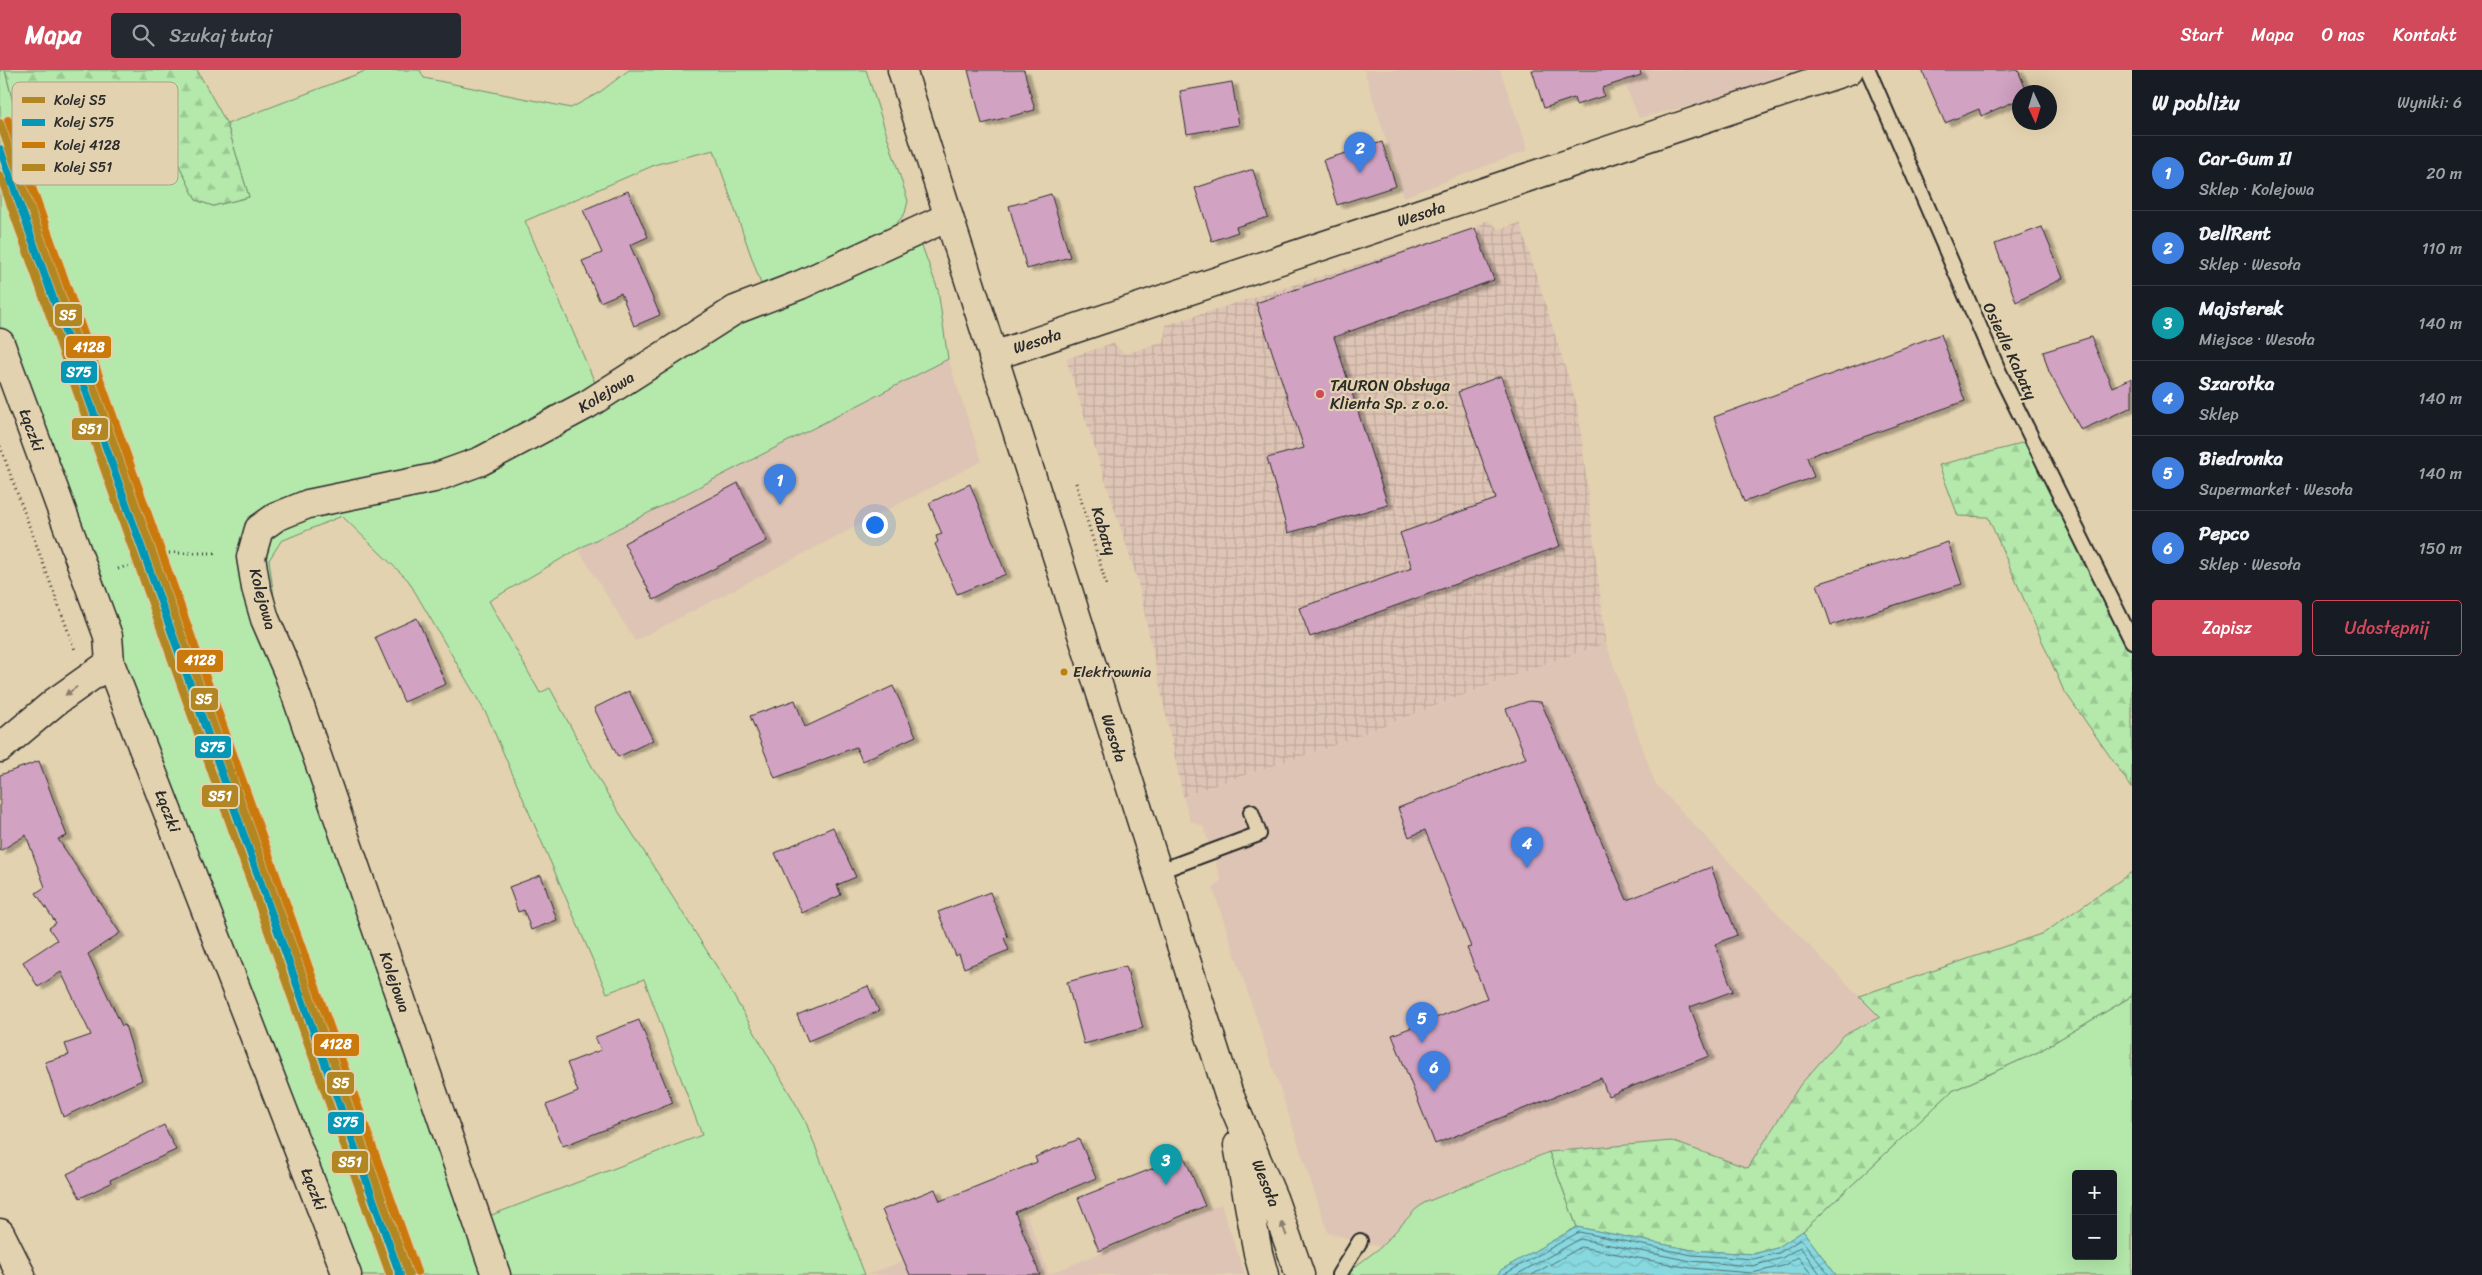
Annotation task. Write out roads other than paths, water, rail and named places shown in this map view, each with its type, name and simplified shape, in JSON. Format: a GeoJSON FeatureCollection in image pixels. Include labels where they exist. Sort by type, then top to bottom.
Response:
{"type":"FeatureCollection","features":[{"type":"Feature","properties":{"kind":"street","name":"Wesoła"},"geometry":{"type":"LineString","coordinates":[[902,70],[1228,1092],[1273,1198],[1300,1275]]}},
{"type":"Feature","properties":{"kind":"street","name":"Wesoła"},"geometry":{"type":"LineString","coordinates":[[993,356],[1849,70]]}},
{"type":"Feature","properties":{"kind":"street","name":"Kolejowa"},"geometry":{"type":"LineString","coordinates":[[496,1275],[288,672],[265,619],[256,588],[252,557],[259,529],[276,517],[308,504],[434,478],[481,461],[588,404],[735,310],[800,285],[948,217]]}},
{"type":"Feature","properties":{"kind":"street","name":"Łączki"},"geometry":{"type":"LineString","coordinates":[[0,343],[108,636],[110,663],[348,1275]]}},
{"type":"Feature","properties":{"kind":"street"},"geometry":{"type":"LineString","coordinates":[[0,748],[55,702],[110,663]]}},
{"type":"Feature","properties":{"kind":"street","name":"Wesoła"},"geometry":{"type":"LineString","coordinates":[[1228,1092],[1258,1253],[1264,1275]]}},
{"type":"Feature","properties":{"kind":"street"},"geometry":{"type":"LineString","coordinates":[[0,1233],[21,1275]]}},
{"type":"Feature","properties":{"kind":"lane","name":"Osiedle Kabaty"},"geometry":{"type":"LineString","coordinates":[[1868,70],[1999,372],[2132,641]]}},
{"type":"Feature","properties":{"kind":"lane"},"geometry":{"type":"LineString","coordinates":[[1157,872],[1259,834],[1251,812]]}},
{"type":"Feature","properties":{"kind":"lane"},"geometry":{"type":"LineString","coordinates":[[1339,1275],[1360,1241]]}},
{"type":"Feature","properties":{"kind":"water"},"geometry":{"type":"Polygon","coordinates":[[[1577,1227],[1692,1250],[1753,1254],[1777,1248],[1803,1231],[1836,1275],[1497,1275],[1501,1270],[1577,1227]]]}},
{"type":"Feature","properties":{"kind":"rail line","name":"4128"},"geometry":{"type":"LineString","coordinates":[[8,120],[12,131]]}},
{"type":"Feature","properties":{"kind":"rail line","name":"S5"},"geometry":{"type":"LineString","coordinates":[[0,123],[12,157]]}},
{"type":"Feature","properties":{"kind":"rail line","name":"S75"},"geometry":{"type":"LineString","coordinates":[[0,149],[12,183]]}},
{"type":"Feature","properties":{"kind":"rail line","name":"S51"},"geometry":{"type":"LineString","coordinates":[[0,175],[390,1275]]}},
{"type":"Feature","properties":{"kind":"rail line","name":"S75"},"geometry":{"type":"LineString","coordinates":[[13,185],[400,1275]]}},
{"type":"Feature","properties":{"kind":"rail line","name":"S5"},"geometry":{"type":"LineString","coordinates":[[22,185],[409,1275]]}},
{"type":"Feature","properties":{"kind":"rail line","name":"4128"},"geometry":{"type":"LineString","coordinates":[[31,185],[417,1272]]}},
{"type":"Feature","properties":{"kind":"place","name":"DellRent"},"geometry":{"type":"Point","coordinates":[1360,173]}},
{"type":"Feature","properties":{"kind":"place","name":"TAURON Obsługa Klienta Sp. z o.o."},"geometry":{"type":"Point","coordinates":[1320,394]}},
{"type":"Feature","properties":{"kind":"place","name":"Car-Gum II"},"geometry":{"type":"Point","coordinates":[780,505]}},
{"type":"Feature","properties":{"kind":"place","name":"Elektrownia"},"geometry":{"type":"Point","coordinates":[1064,672]}},
{"type":"Feature","properties":{"kind":"place","name":"Szarotka"},"geometry":{"type":"Point","coordinates":[1527,868]}},
{"type":"Feature","properties":{"kind":"place","name":"Biedronka"},"geometry":{"type":"Point","coordinates":[1422,1043]}},
{"type":"Feature","properties":{"kind":"place","name":"Pepco"},"geometry":{"type":"Point","coordinates":[1434,1092]}},
{"type":"Feature","properties":{"kind":"place","name":"Majsterek"},"geometry":{"type":"Point","coordinates":[1166,1185]}}]}
